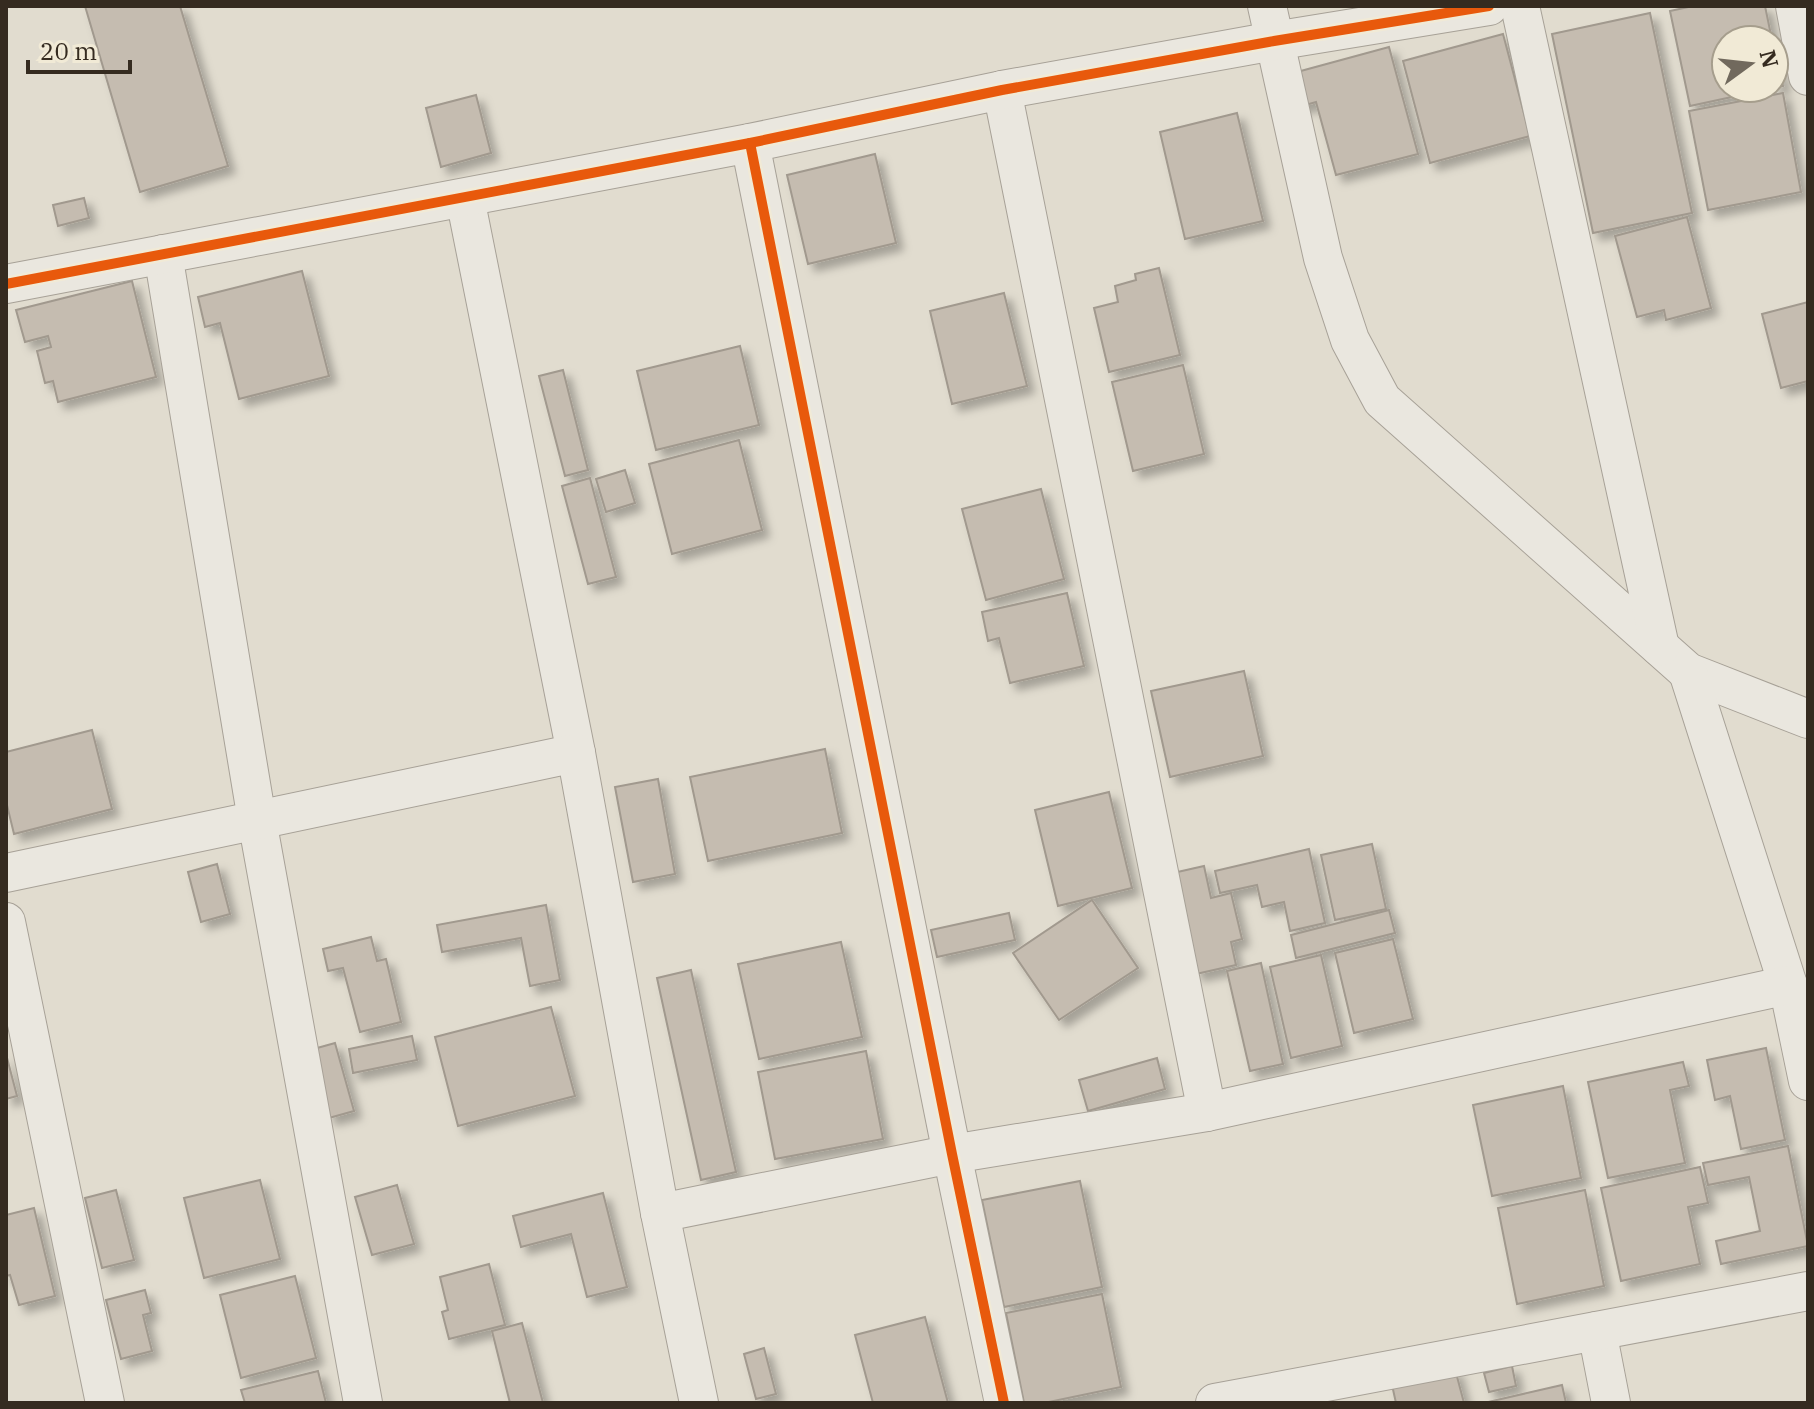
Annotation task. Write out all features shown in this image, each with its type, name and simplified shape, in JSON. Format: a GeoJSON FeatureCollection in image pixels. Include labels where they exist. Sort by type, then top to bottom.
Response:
{"type":"FeatureCollection","features":[{"type":"Feature","properties":{"kind":"street"},"geometry":{"type":"LineString","coordinates":[[6,284],[750,143],[1002,90],[1270,24],[1489,6]]}},
{"type":"Feature","properties":{"kind":"street"},"geometry":{"type":"LineString","coordinates":[[1520,6],[1660,647]]}},
{"type":"Feature","properties":{"kind":"street"},"geometry":{"type":"LineString","coordinates":[[1795,6],[1808,76]]}},
{"type":"Feature","properties":{"kind":"street"},"geometry":{"type":"LineString","coordinates":[[1270,24],[1323,258],[1350,340],[1382,400],[1688,672],[1808,719]]}},
{"type":"Feature","properties":{"kind":"street"},"geometry":{"type":"LineString","coordinates":[[1002,90],[1207,1112]]}},
{"type":"Feature","properties":{"kind":"street"},"geometry":{"type":"LineString","coordinates":[[750,143],[1004,1403]]}},
{"type":"Feature","properties":{"kind":"street"},"geometry":{"type":"LineString","coordinates":[[465,198],[576,753],[660,1213],[699,1403]]}},
{"type":"Feature","properties":{"kind":"street"},"geometry":{"type":"LineString","coordinates":[[163,254],[257,820],[363,1403]]}},
{"type":"Feature","properties":{"kind":"street"},"geometry":{"type":"LineString","coordinates":[[1688,672],[1788,985],[1808,1081]]}},
{"type":"Feature","properties":{"kind":"street"},"geometry":{"type":"LineString","coordinates":[[6,873],[576,753]]}},
{"type":"Feature","properties":{"kind":"street"},"geometry":{"type":"LineString","coordinates":[[6,922],[105,1403]]}},
{"type":"Feature","properties":{"kind":"street"},"geometry":{"type":"LineString","coordinates":[[660,1213],[952,1154],[1207,1112],[1788,985]]}},
{"type":"Feature","properties":{"kind":"street"},"geometry":{"type":"LineString","coordinates":[[1215,1403],[1808,1291]]}},
{"type":"Feature","properties":{"kind":"street"},"geometry":{"type":"LineString","coordinates":[[1597,1331],[1611,1403]]}},
{"type":"Feature","properties":{"kind":"building"},"geometry":{"type":"Polygon","coordinates":[[[85,6],[180,6],[228,166],[140,192],[85,6]]]}},
{"type":"Feature","properties":{"kind":"building"},"geometry":{"type":"Polygon","coordinates":[[[1693,6],[1765,6],[1769,24],[1710,24],[1710,102],[1690,106],[1670,11],[1693,6]]]}},
{"type":"Feature","properties":{"kind":"building"},"geometry":{"type":"Polygon","coordinates":[[[1650,13],[1692,213],[1593,233],[1552,34],[1650,13]]]}},
{"type":"Feature","properties":{"kind":"building"},"geometry":{"type":"Polygon","coordinates":[[[1503,34],[1530,136],[1430,163],[1403,61],[1503,34]]]}},
{"type":"Feature","properties":{"kind":"building"},"geometry":{"type":"Polygon","coordinates":[[[1389,47],[1418,154],[1336,175],[1316,102],[1295,108],[1286,75],[1389,47]]]}},
{"type":"Feature","properties":{"kind":"building"},"geometry":{"type":"Polygon","coordinates":[[[476,95],[491,153],[441,167],[426,108],[476,95]]]}},
{"type":"Feature","properties":{"kind":"building"},"geometry":{"type":"Polygon","coordinates":[[[1726,104],[1785,104],[1801,192],[1708,210],[1689,111],[1726,104]]]}},
{"type":"Feature","properties":{"kind":"building"},"geometry":{"type":"Polygon","coordinates":[[[1237,113],[1263,221],[1185,239],[1160,132],[1237,113]]]}},
{"type":"Feature","properties":{"kind":"building"},"geometry":{"type":"Polygon","coordinates":[[[875,154],[896,243],[808,264],[787,175],[875,154]]]}},
{"type":"Feature","properties":{"kind":"building"},"geometry":{"type":"Polygon","coordinates":[[[84,198],[89,218],[58,226],[53,205],[84,198]]]}},
{"type":"Feature","properties":{"kind":"building"},"geometry":{"type":"Polygon","coordinates":[[[1687,217],[1711,308],[1666,320],[1664,310],[1637,317],[1615,236],[1687,217]]]}},
{"type":"Feature","properties":{"kind":"building"},"geometry":{"type":"Polygon","coordinates":[[[1159,268],[1180,355],[1109,372],[1094,308],[1118,302],[1115,286],[1136,280],[1135,274],[1159,268]]]}},
{"type":"Feature","properties":{"kind":"building"},"geometry":{"type":"Polygon","coordinates":[[[302,271],[329,376],[239,399],[220,323],[205,327],[198,297],[302,271]]]}},
{"type":"Feature","properties":{"kind":"building"},"geometry":{"type":"Polygon","coordinates":[[[132,281],[156,377],[58,402],[53,381],[45,383],[37,351],[51,347],[48,336],[25,342],[16,310],[132,281]]]}},
{"type":"Feature","properties":{"kind":"building"},"geometry":{"type":"Polygon","coordinates":[[[1004,293],[1027,386],[952,404],[930,311],[1004,293]]]}},
{"type":"Feature","properties":{"kind":"building"},"geometry":{"type":"Polygon","coordinates":[[[1808,302],[1808,381],[1781,388],[1762,314],[1808,302]]]}},
{"type":"Feature","properties":{"kind":"building"},"geometry":{"type":"Polygon","coordinates":[[[740,346],[759,425],[656,450],[637,371],[740,346]]]}},
{"type":"Feature","properties":{"kind":"building"},"geometry":{"type":"Polygon","coordinates":[[[1183,365],[1204,454],[1133,471],[1112,382],[1183,365]]]}},
{"type":"Feature","properties":{"kind":"building"},"geometry":{"type":"Polygon","coordinates":[[[563,370],[588,470],[565,476],[539,376],[563,370]]]}},
{"type":"Feature","properties":{"kind":"building"},"geometry":{"type":"Polygon","coordinates":[[[739,440],[762,530],[672,554],[649,464],[739,440]]]}},
{"type":"Feature","properties":{"kind":"building"},"geometry":{"type":"Polygon","coordinates":[[[625,470],[635,503],[606,512],[596,479],[625,470]]]}},
{"type":"Feature","properties":{"kind":"building"},"geometry":{"type":"Polygon","coordinates":[[[590,478],[616,577],[588,584],[562,486],[590,478]]]}},
{"type":"Feature","properties":{"kind":"building"},"geometry":{"type":"Polygon","coordinates":[[[1041,489],[1064,579],[986,600],[962,509],[1041,489]]]}},
{"type":"Feature","properties":{"kind":"building"},"geometry":{"type":"Polygon","coordinates":[[[1067,593],[1084,666],[1010,683],[999,638],[988,641],[982,612],[1067,593]]]}},
{"type":"Feature","properties":{"kind":"building"},"geometry":{"type":"Polygon","coordinates":[[[1244,671],[1263,756],[1170,777],[1151,691],[1244,671]]]}},
{"type":"Feature","properties":{"kind":"building"},"geometry":{"type":"Polygon","coordinates":[[[92,730],[112,809],[14,834],[6,801],[6,752],[92,730]]]}},
{"type":"Feature","properties":{"kind":"building"},"geometry":{"type":"Polygon","coordinates":[[[825,749],[842,833],[708,861],[690,777],[825,749]]]}},
{"type":"Feature","properties":{"kind":"building"},"geometry":{"type":"Polygon","coordinates":[[[658,779],[675,874],[633,882],[615,787],[658,779]]]}},
{"type":"Feature","properties":{"kind":"building"},"geometry":{"type":"Polygon","coordinates":[[[1109,792],[1132,888],[1058,906],[1035,810],[1109,792]]]}},
{"type":"Feature","properties":{"kind":"building"},"geometry":{"type":"Polygon","coordinates":[[[1372,844],[1386,909],[1335,920],[1321,855],[1372,844]]]}},
{"type":"Feature","properties":{"kind":"building"},"geometry":{"type":"Polygon","coordinates":[[[1309,849],[1325,923],[1290,931],[1284,902],[1262,907],[1257,885],[1220,893],[1215,871],[1309,849]]]}},
{"type":"Feature","properties":{"kind":"building"},"geometry":{"type":"Polygon","coordinates":[[[217,864],[230,914],[201,922],[188,872],[217,864]]]}},
{"type":"Feature","properties":{"kind":"building"},"geometry":{"type":"Polygon","coordinates":[[[1204,866],[1211,898],[1231,893],[1242,939],[1231,942],[1236,965],[1196,974],[1173,873],[1204,866]]]}},
{"type":"Feature","properties":{"kind":"building"},"geometry":{"type":"Polygon","coordinates":[[[1092,900],[1138,968],[1059,1020],[1013,953],[1092,900]]]}},
{"type":"Feature","properties":{"kind":"building"},"geometry":{"type":"Polygon","coordinates":[[[546,905],[560,980],[530,986],[521,938],[442,952],[437,925],[546,905]]]}},
{"type":"Feature","properties":{"kind":"building"},"geometry":{"type":"Polygon","coordinates":[[[1389,910],[1395,933],[1296,958],[1291,935],[1389,910]]]}},
{"type":"Feature","properties":{"kind":"building"},"geometry":{"type":"Polygon","coordinates":[[[1009,913],[1015,940],[937,957],[931,930],[1009,913]]]}},
{"type":"Feature","properties":{"kind":"building"},"geometry":{"type":"Polygon","coordinates":[[[371,937],[377,961],[386,959],[401,1022],[360,1032],[343,968],[328,971],[323,949],[371,937]]]}},
{"type":"Feature","properties":{"kind":"building"},"geometry":{"type":"Polygon","coordinates":[[[1393,939],[1413,1019],[1354,1033],[1335,953],[1393,939]]]}},
{"type":"Feature","properties":{"kind":"building"},"geometry":{"type":"Polygon","coordinates":[[[841,942],[862,1037],[759,1059],[738,964],[841,942]]]}},
{"type":"Feature","properties":{"kind":"building"},"geometry":{"type":"Polygon","coordinates":[[[1321,955],[1342,1046],[1291,1058],[1270,967],[1321,955]]]}},
{"type":"Feature","properties":{"kind":"building"},"geometry":{"type":"Polygon","coordinates":[[[1261,963],[1283,1064],[1250,1071],[1227,971],[1261,963]]]}},
{"type":"Feature","properties":{"kind":"building"},"geometry":{"type":"Polygon","coordinates":[[[691,970],[736,1172],[701,1180],[657,978],[691,970]]]}},
{"type":"Feature","properties":{"kind":"building"},"geometry":{"type":"Polygon","coordinates":[[[551,1007],[575,1096],[458,1126],[435,1037],[551,1007]]]}},
{"type":"Feature","properties":{"kind":"building"},"geometry":{"type":"Polygon","coordinates":[[[412,1036],[417,1060],[353,1073],[349,1049],[412,1036]]]}},
{"type":"Feature","properties":{"kind":"building"},"geometry":{"type":"Polygon","coordinates":[[[335,1043],[354,1111],[329,1118],[310,1050],[335,1043]]]}},
{"type":"Feature","properties":{"kind":"building"},"geometry":{"type":"Polygon","coordinates":[[[1766,1048],[1785,1140],[1741,1149],[1730,1096],[1715,1100],[1707,1060],[1766,1048]]]}},
{"type":"Feature","properties":{"kind":"building"},"geometry":{"type":"Polygon","coordinates":[[[866,1051],[883,1139],[775,1159],[758,1072],[866,1051]]]}},
{"type":"Feature","properties":{"kind":"building"},"geometry":{"type":"Polygon","coordinates":[[[6,1054],[17,1096],[6,1099],[6,1054]]]}},
{"type":"Feature","properties":{"kind":"building"},"geometry":{"type":"Polygon","coordinates":[[[1157,1058],[1165,1089],[1088,1111],[1079,1080],[1157,1058]]]}},
{"type":"Feature","properties":{"kind":"building"},"geometry":{"type":"Polygon","coordinates":[[[1683,1062],[1689,1086],[1670,1090],[1685,1163],[1608,1178],[1588,1082],[1683,1062]]]}},
{"type":"Feature","properties":{"kind":"building"},"geometry":{"type":"Polygon","coordinates":[[[1563,1086],[1581,1178],[1492,1196],[1473,1105],[1563,1086]]]}},
{"type":"Feature","properties":{"kind":"building"},"geometry":{"type":"Polygon","coordinates":[[[1788,1146],[1808,1246],[1721,1264],[1716,1241],[1760,1231],[1749,1177],[1708,1185],[1703,1163],[1788,1146]]]}},
{"type":"Feature","properties":{"kind":"building"},"geometry":{"type":"Polygon","coordinates":[[[1700,1167],[1708,1203],[1688,1207],[1700,1264],[1621,1281],[1601,1188],[1700,1167]]]}},
{"type":"Feature","properties":{"kind":"building"},"geometry":{"type":"Polygon","coordinates":[[[260,1180],[280,1259],[204,1278],[184,1198],[260,1180]]]}},
{"type":"Feature","properties":{"kind":"building"},"geometry":{"type":"Polygon","coordinates":[[[1080,1181],[1102,1287],[1004,1307],[982,1200],[1080,1181]]]}},
{"type":"Feature","properties":{"kind":"building"},"geometry":{"type":"Polygon","coordinates":[[[397,1185],[414,1244],[372,1255],[355,1197],[397,1185]]]}},
{"type":"Feature","properties":{"kind":"building"},"geometry":{"type":"Polygon","coordinates":[[[116,1190],[134,1260],[102,1268],[85,1198],[116,1190]]]}},
{"type":"Feature","properties":{"kind":"building"},"geometry":{"type":"Polygon","coordinates":[[[1585,1190],[1604,1286],[1517,1304],[1498,1208],[1585,1190]]]}},
{"type":"Feature","properties":{"kind":"building"},"geometry":{"type":"Polygon","coordinates":[[[603,1193],[627,1287],[587,1297],[571,1234],[521,1247],[513,1216],[603,1193]]]}},
{"type":"Feature","properties":{"kind":"building"},"geometry":{"type":"Polygon","coordinates":[[[34,1208],[55,1296],[19,1305],[10,1275],[6,1276],[6,1215],[34,1208]]]}},
{"type":"Feature","properties":{"kind":"building"},"geometry":{"type":"Polygon","coordinates":[[[489,1264],[505,1325],[449,1339],[442,1312],[448,1310],[440,1277],[489,1264]]]}},
{"type":"Feature","properties":{"kind":"building"},"geometry":{"type":"Polygon","coordinates":[[[295,1276],[316,1358],[241,1378],[220,1295],[295,1276]]]}},
{"type":"Feature","properties":{"kind":"building"},"geometry":{"type":"Polygon","coordinates":[[[145,1290],[151,1313],[143,1315],[152,1351],[121,1359],[106,1300],[145,1290]]]}},
{"type":"Feature","properties":{"kind":"building"},"geometry":{"type":"Polygon","coordinates":[[[1102,1294],[1121,1387],[1044,1403],[1024,1403],[1006,1313],[1102,1294]]]}},
{"type":"Feature","properties":{"kind":"building"},"geometry":{"type":"Polygon","coordinates":[[[925,1317],[948,1403],[873,1403],[855,1335],[925,1317]]]}},
{"type":"Feature","properties":{"kind":"building"},"geometry":{"type":"Polygon","coordinates":[[[522,1323],[543,1403],[510,1403],[492,1331],[522,1323]]]}},
{"type":"Feature","properties":{"kind":"building"},"geometry":{"type":"Polygon","coordinates":[[[764,1348],[776,1394],[756,1399],[744,1354],[764,1348]]]}},
{"type":"Feature","properties":{"kind":"building"},"geometry":{"type":"Polygon","coordinates":[[[1512,1366],[1516,1386],[1489,1392],[1484,1373],[1512,1366]]]}},
{"type":"Feature","properties":{"kind":"building"},"geometry":{"type":"Polygon","coordinates":[[[1455,1369],[1464,1403],[1396,1403],[1392,1385],[1455,1369]]]}},
{"type":"Feature","properties":{"kind":"building"},"geometry":{"type":"Polygon","coordinates":[[[318,1371],[326,1403],[245,1403],[241,1390],[318,1371]]]}},
{"type":"Feature","properties":{"kind":"building"},"geometry":{"type":"Polygon","coordinates":[[[1562,1385],[1566,1403],[1488,1403],[1488,1402],[1562,1385]]]}},
{"type":"Feature","properties":{"kind":"cycle path"},"geometry":{"type":"LineString","coordinates":[[6,284],[750,143],[1002,90],[1489,6]]}},
{"type":"Feature","properties":{"kind":"cycle path"},"geometry":{"type":"LineString","coordinates":[[750,143],[1004,1403]]}}]}
